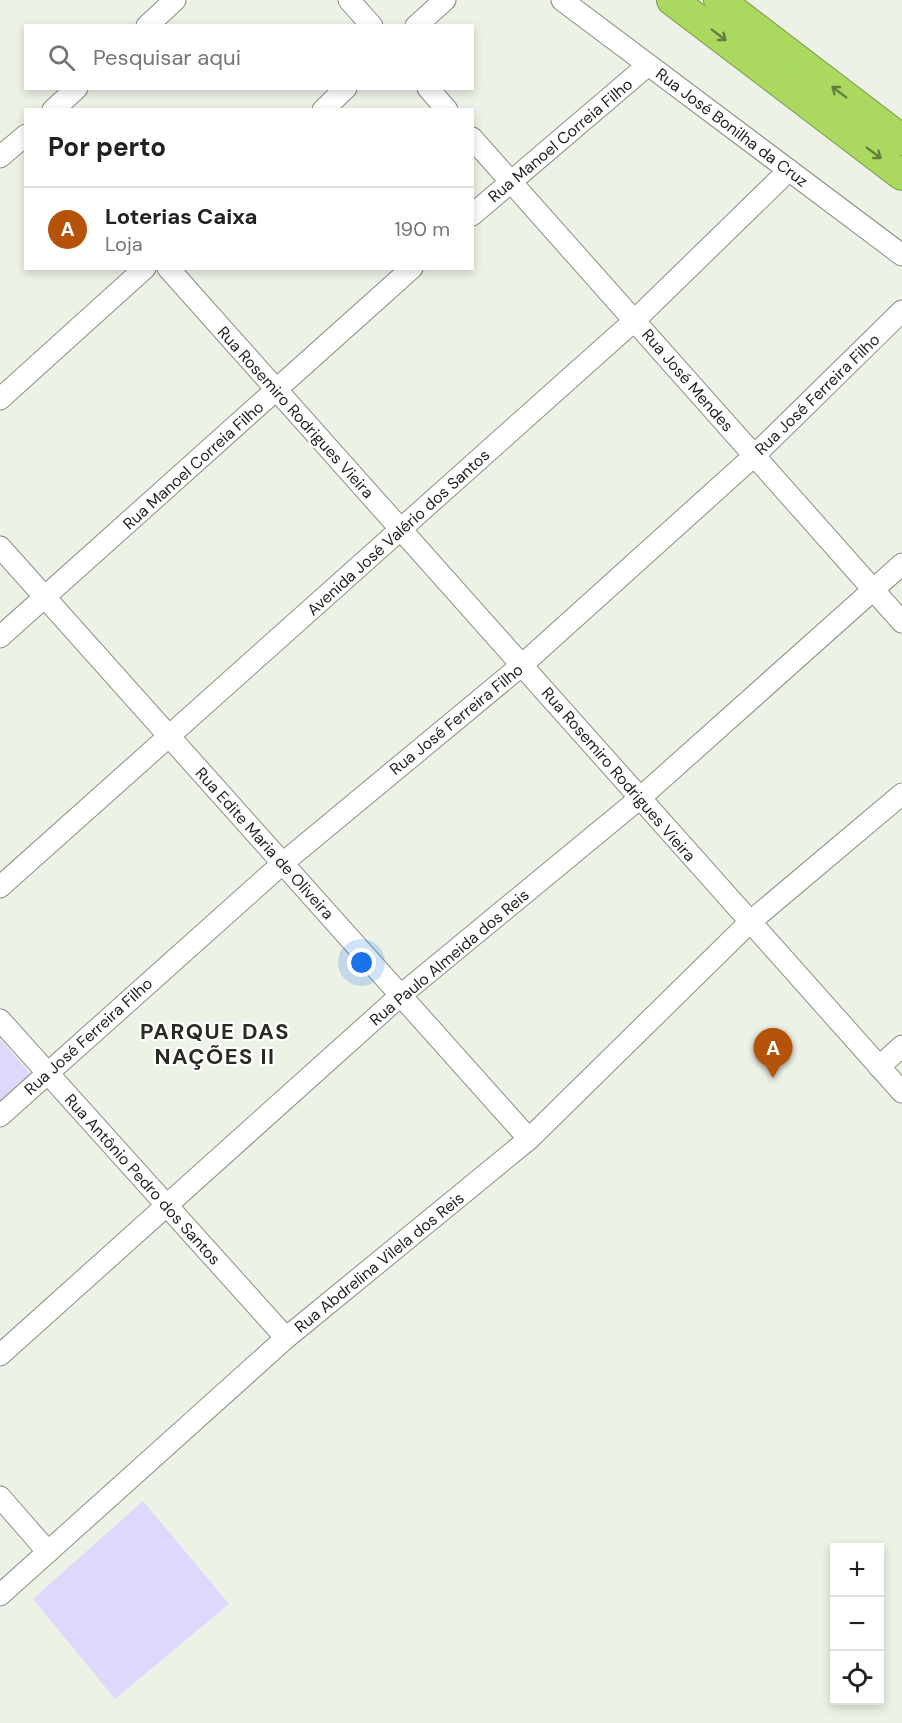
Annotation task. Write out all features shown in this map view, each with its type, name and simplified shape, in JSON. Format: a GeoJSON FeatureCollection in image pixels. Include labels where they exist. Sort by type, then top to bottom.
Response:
{"type":"FeatureCollection","features":[{"type":"Feature","properties":{"kind":"highway"},"geometry":{"type":"LineString","coordinates":[[672,0],[902,175]]}},
{"type":"Feature","properties":{"kind":"highway"},"geometry":{"type":"LineString","coordinates":[[719,0],[902,140]]}},
{"type":"Feature","properties":{"kind":"street"},"geometry":{"type":"LineString","coordinates":[[149,24],[175,0]]}},
{"type":"Feature","properties":{"kind":"street"},"geometry":{"type":"LineString","coordinates":[[349,0],[370,24]]}},
{"type":"Feature","properties":{"kind":"street"},"geometry":{"type":"LineString","coordinates":[[419,24],[445,0]]}},
{"type":"Feature","properties":{"kind":"street","name":"Rua José Bonilha da Cruz"},"geometry":{"type":"LineString","coordinates":[[562,0],[902,255]]}},
{"type":"Feature","properties":{"kind":"street","name":"Rua Manoel Correia Filho"},"geometry":{"type":"LineString","coordinates":[[474,212],[648,65]]}},
{"type":"Feature","properties":{"kind":"street"},"geometry":{"type":"LineString","coordinates":[[56,108],[75,90]]}},
{"type":"Feature","properties":{"kind":"street"},"geometry":{"type":"LineString","coordinates":[[325,108],[344,90]]}},
{"type":"Feature","properties":{"kind":"street"},"geometry":{"type":"LineString","coordinates":[[430,90],[445,108]]}},
{"type":"Feature","properties":{"kind":"street"},"geometry":{"type":"LineString","coordinates":[[0,158],[24,137]]}},
{"type":"Feature","properties":{"kind":"street","name":"Rua José Mendes"},"geometry":{"type":"LineString","coordinates":[[474,140],[902,622]]}},
{"type":"Feature","properties":{"kind":"street","name":"Avenida José Valério dos Santos"},"geometry":{"type":"LineString","coordinates":[[0,886],[635,320],[789,170]]}},
{"type":"Feature","properties":{"kind":"street"},"geometry":{"type":"LineString","coordinates":[[0,399],[143,270]]}},
{"type":"Feature","properties":{"kind":"street","name":"Rua Rosemiro Rodrigues Vieira"},"geometry":{"type":"LineString","coordinates":[[170,270],[902,1092]]}},
{"type":"Feature","properties":{"kind":"street","name":"Rua Manoel Correia Filho"},"geometry":{"type":"LineString","coordinates":[[0,637],[410,270]]}},
{"type":"Feature","properties":{"kind":"street","name":"Rua José Ferreira Filho"},"geometry":{"type":"LineString","coordinates":[[0,1116],[282,863],[522,664],[755,455],[902,311]]}},
{"type":"Feature","properties":{"kind":"street","name":"Rua Edite Maria de Oliveira"},"geometry":{"type":"LineString","coordinates":[[0,547],[529,1138]]}},
{"type":"Feature","properties":{"kind":"street","name":"Rua Paulo Almeida dos Reis"},"geometry":{"type":"LineString","coordinates":[[0,1355],[401,995],[640,798],[902,564]]}},
{"type":"Feature","properties":{"kind":"street","name":"Rua Abdrelina Vilela dos Reis"},"geometry":{"type":"LineString","coordinates":[[0,1595],[286,1338],[529,1138],[750,922],[902,794]]}},
{"type":"Feature","properties":{"kind":"street","name":"Rua Antônio Pedro dos Santos"},"geometry":{"type":"LineString","coordinates":[[0,1020],[286,1338]]}},
{"type":"Feature","properties":{"kind":"street"},"geometry":{"type":"LineString","coordinates":[[879,1067],[902,1046]]}},
{"type":"Feature","properties":{"kind":"street"},"geometry":{"type":"LineString","coordinates":[[0,1497],[48,1552]]}},
{"type":"Feature","properties":{"kind":"shaded area"},"geometry":{"type":"Polygon","coordinates":[[[0,1039],[29,1072],[30,1079],[0,1107],[0,1039]]]}},
{"type":"Feature","properties":{"kind":"shaded area"},"geometry":{"type":"Polygon","coordinates":[[[143,1501],[229,1604],[115,1699],[33,1599],[143,1501]]]}},
{"type":"Feature","properties":{"kind":"place","name":"Loterias Caixa"},"geometry":{"type":"Point","coordinates":[773,1078]}},
{"type":"Feature","properties":{"kind":"district","name":"PARQUE DAS NAÇÕES II"},"geometry":{"type":"Point","coordinates":[215,1044]}}]}
